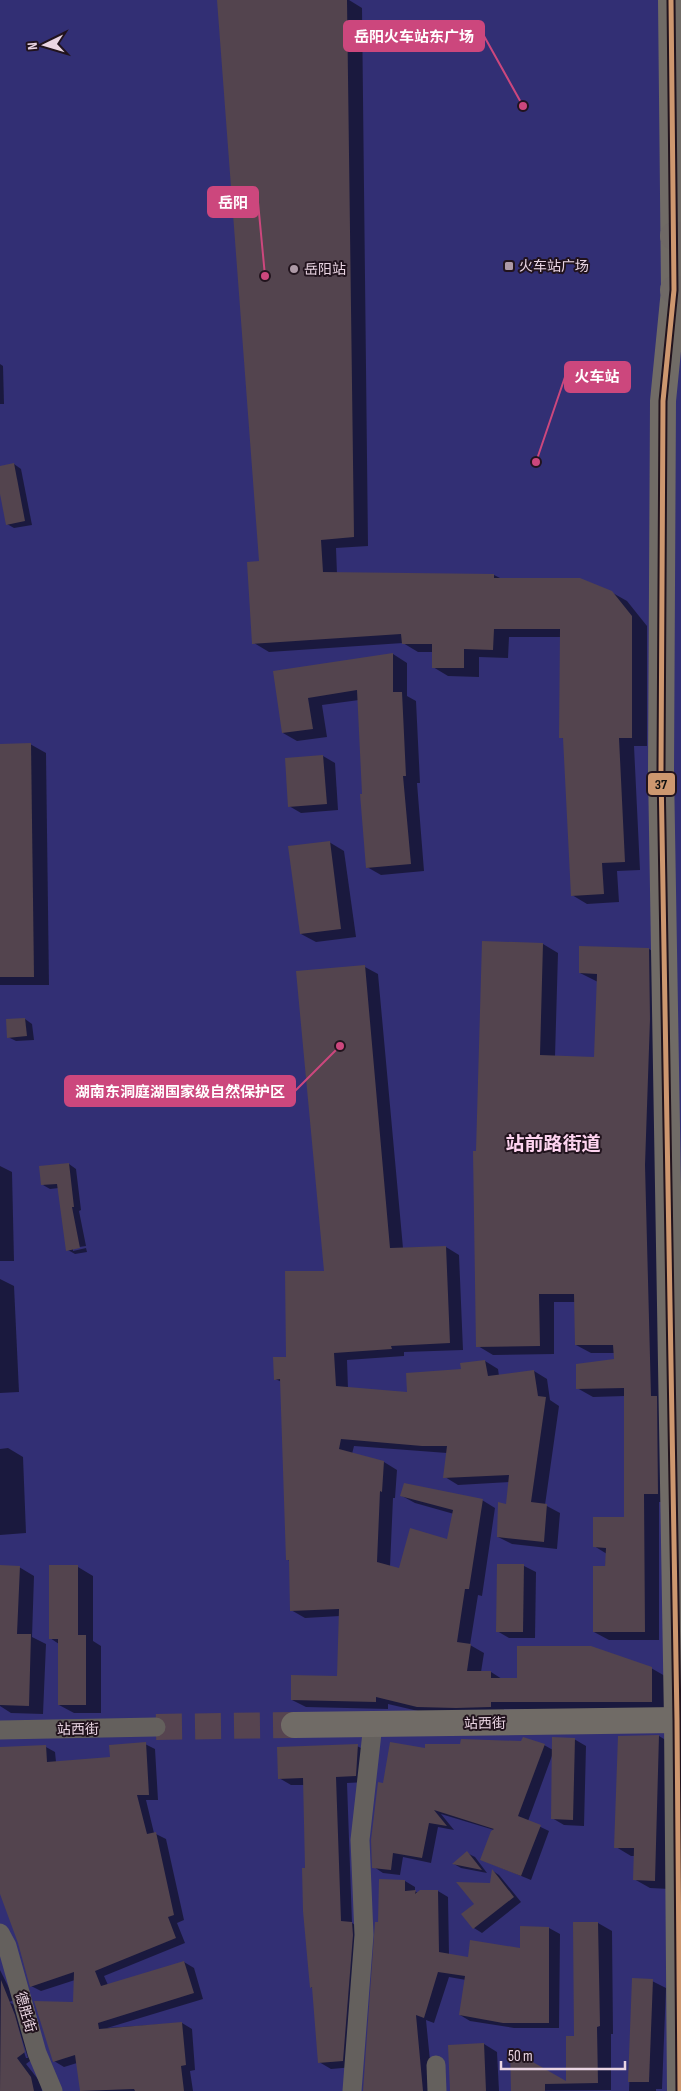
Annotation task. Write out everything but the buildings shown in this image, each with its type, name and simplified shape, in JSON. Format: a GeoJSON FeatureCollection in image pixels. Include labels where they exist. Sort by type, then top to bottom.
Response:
{"type":"FeatureCollection","features":[{"type":"Feature","properties":{"kind":"main road"},"geometry":{"type":"LineString","coordinates":[[671,0],[678,290],[663,401],[661,771],[677,1720],[680,2091]]}},
{"type":"Feature","properties":{"kind":"main road","name":"站西街"},"geometry":{"type":"LineString","coordinates":[[294,1725],[677,1720]]}},
{"type":"Feature","properties":{"kind":"street"},"geometry":{"type":"LineString","coordinates":[[352,2091],[364,1935],[360,1840],[373,1724]]}},
{"type":"Feature","properties":{"kind":"street","name":"站西街"},"geometry":{"type":"LineString","coordinates":[[0,1730],[156,1727]]}},
{"type":"Feature","properties":{"kind":"street","name":"德胜街"},"geometry":{"type":"LineString","coordinates":[[0,1933],[7,1946],[37,2053],[53,2091]]}},
{"type":"Feature","properties":{"kind":"street"},"geometry":{"type":"LineString","coordinates":[[436,2065],[437,2091]]}},
{"type":"Feature","properties":{"kind":"shaded area"},"geometry":{"type":"Polygon","coordinates":[[[0,0],[681,0],[681,2091],[0,2091],[0,0]]]}},
{"type":"Feature","properties":{"kind":"tunnel"},"geometry":{"type":"LineString","coordinates":[[156,1727],[294,1725]]}},
{"type":"Feature","properties":{"kind":"transit line","name":"37"},"geometry":{"type":"LineString","coordinates":[[671,0],[674,290],[663,401],[661,771],[677,1720],[680,2091]]}},
{"type":"Feature","properties":{"kind":"place","name":"岳阳火车站东广场"},"geometry":{"type":"Point","coordinates":[523,106]}},
{"type":"Feature","properties":{"kind":"place","name":"火车站广场"},"geometry":{"type":"Point","coordinates":[509,266]}},
{"type":"Feature","properties":{"kind":"place","name":"岳阳站"},"geometry":{"type":"Point","coordinates":[294,269]}},
{"type":"Feature","properties":{"kind":"place","name":"岳阳"},"geometry":{"type":"Point","coordinates":[265,276]}},
{"type":"Feature","properties":{"kind":"place","name":"火车站"},"geometry":{"type":"Point","coordinates":[536,462]}},
{"type":"Feature","properties":{"kind":"place","name":"湖南东洞庭湖国家级自然保护区"},"geometry":{"type":"Point","coordinates":[340,1046]}},
{"type":"Feature","properties":{"kind":"district","name":"站前路街道"},"geometry":{"type":"Point","coordinates":[553,1143]}}]}
